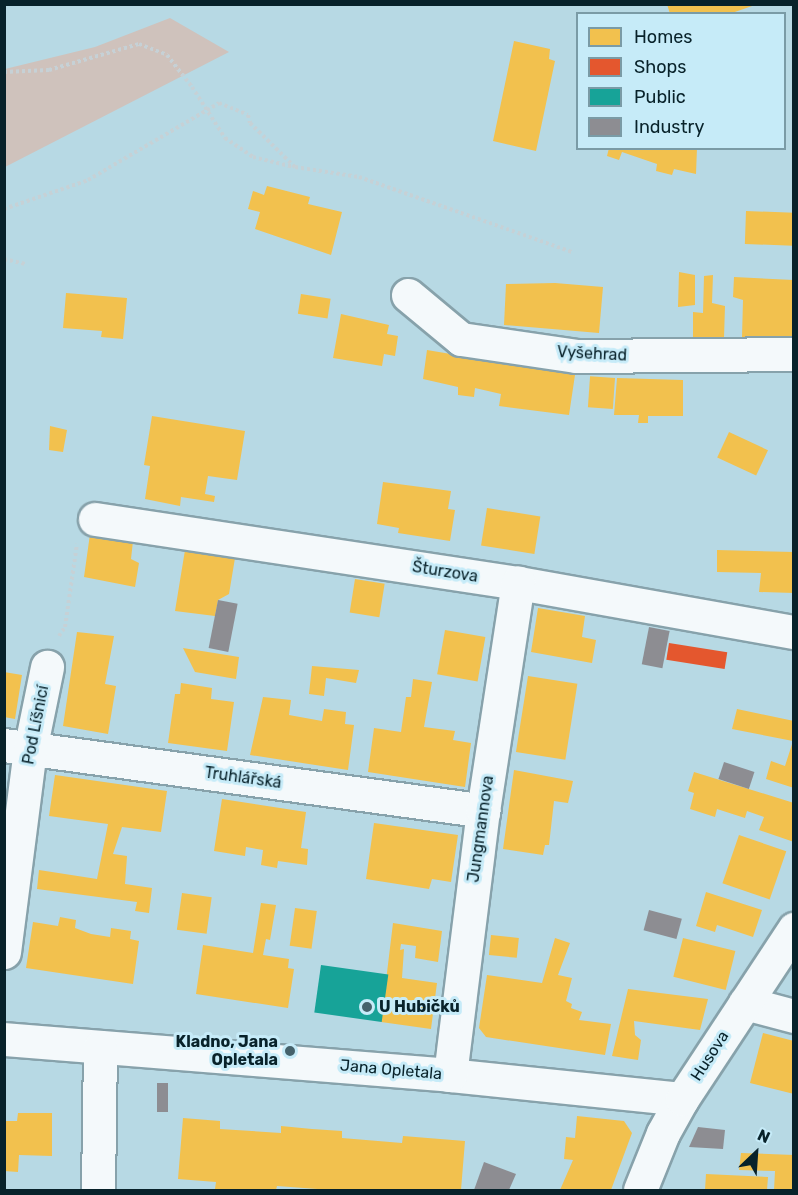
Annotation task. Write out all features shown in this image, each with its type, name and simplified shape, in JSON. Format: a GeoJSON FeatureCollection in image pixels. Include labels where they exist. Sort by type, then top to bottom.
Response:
{"type":"FeatureCollection","features":[{"type":"Feature","properties":{"kind":"street","name":"Vyšehrad"},"geometry":{"type":"LineString","coordinates":[[408,295],[461,339],[576,356],[794,354]]}},
{"type":"Feature","properties":{"kind":"street","name":"Šturzova"},"geometry":{"type":"LineString","coordinates":[[95,519],[518,584],[794,632]]}},
{"type":"Feature","properties":{"kind":"street","name":"Jungmannova"},"geometry":{"type":"LineString","coordinates":[[450,1075],[483,810],[518,584]]}},
{"type":"Feature","properties":{"kind":"street","name":"Pod Líšnicí"},"geometry":{"type":"LineString","coordinates":[[4,952],[17,747],[46,667]]}},
{"type":"Feature","properties":{"kind":"street","name":"Truhlářská"},"geometry":{"type":"LineString","coordinates":[[17,747],[483,810]]}},
{"type":"Feature","properties":{"kind":"street","name":"Husova"},"geometry":{"type":"LineString","coordinates":[[640,1191],[663,1133],[682,1099],[794,929]]}},
{"type":"Feature","properties":{"kind":"street"},"geometry":{"type":"LineString","coordinates":[[746,1003],[794,1016]]}},
{"type":"Feature","properties":{"kind":"street","name":"Jana Opletala"},"geometry":{"type":"LineString","coordinates":[[4,1039],[450,1075],[682,1099]]}},
{"type":"Feature","properties":{"kind":"street"},"geometry":{"type":"LineString","coordinates":[[98,1191],[100,1047]]}},
{"type":"Feature","properties":{"kind":"path"},"geometry":{"type":"LineString","coordinates":[[4,72],[49,70],[139,44],[166,56],[192,87],[225,138],[253,157],[295,167],[359,177],[572,252]]}},
{"type":"Feature","properties":{"kind":"path"},"geometry":{"type":"LineString","coordinates":[[4,209],[88,180],[219,104],[248,115],[250,123],[295,167]]}},
{"type":"Feature","properties":{"kind":"path"},"geometry":{"type":"LineString","coordinates":[[4,259],[25,264]]}},
{"type":"Feature","properties":{"kind":"path","name":"Pod Líšnicí"},"geometry":{"type":"LineString","coordinates":[[46,667],[54,642],[65,627],[81,517],[95,519]]}},
{"type":"Feature","properties":{"kind":"shaded area"},"geometry":{"type":"Polygon","coordinates":[[[170,18],[229,52],[5,167],[5,69],[95,47],[170,18]]]}},
{"type":"Feature","properties":{"kind":"building: Homes"},"geometry":{"type":"Polygon","coordinates":[[[667,4],[755,4],[735,12],[669,12],[667,4]]]}},
{"type":"Feature","properties":{"kind":"building: Homes"},"geometry":{"type":"Polygon","coordinates":[[[514,41],[550,49],[549,59],[555,61],[536,151],[493,141],[514,41]]]}},
{"type":"Feature","properties":{"kind":"building: Homes"},"geometry":{"type":"Polygon","coordinates":[[[608,150],[697,150],[696,174],[674,169],[672,175],[656,171],[657,164],[622,152],[619,160],[607,156],[608,150]]]}},
{"type":"Feature","properties":{"kind":"building: Homes"},"geometry":{"type":"Polygon","coordinates":[[[267,186],[310,197],[308,204],[342,212],[331,255],[255,229],[260,212],[248,209],[253,191],[264,195],[267,186]]]}},
{"type":"Feature","properties":{"kind":"building: Homes"},"geometry":{"type":"Polygon","coordinates":[[[746,211],[794,213],[793,246],[745,244],[746,211]]]}},
{"type":"Feature","properties":{"kind":"building: Homes"},"geometry":{"type":"Polygon","coordinates":[[[679,272],[695,275],[695,305],[678,307],[679,272]]]}},
{"type":"Feature","properties":{"kind":"building: Homes"},"geometry":{"type":"Polygon","coordinates":[[[713,275],[712,303],[725,306],[724,338],[693,337],[693,312],[703,313],[704,276],[713,275]]]}},
{"type":"Feature","properties":{"kind":"building: Homes"},"geometry":{"type":"Polygon","coordinates":[[[734,277],[794,280],[794,339],[742,337],[743,300],[733,297],[734,277]]]}},
{"type":"Feature","properties":{"kind":"building: Homes"},"geometry":{"type":"Polygon","coordinates":[[[555,283],[603,287],[599,333],[504,325],[506,284],[555,283]]]}},
{"type":"Feature","properties":{"kind":"building: Homes"},"geometry":{"type":"Polygon","coordinates":[[[66,293],[127,298],[123,339],[101,337],[102,331],[63,328],[66,293]]]}},
{"type":"Feature","properties":{"kind":"building: Homes"},"geometry":{"type":"Polygon","coordinates":[[[301,294],[331,299],[328,318],[298,314],[301,294]]]}},
{"type":"Feature","properties":{"kind":"building: Homes"},"geometry":{"type":"Polygon","coordinates":[[[341,314],[389,325],[387,334],[398,336],[395,356],[384,354],[382,366],[333,358],[341,314]]]}},
{"type":"Feature","properties":{"kind":"building: Homes"},"geometry":{"type":"Polygon","coordinates":[[[427,350],[575,375],[569,415],[499,406],[501,394],[475,388],[474,397],[458,395],[458,387],[423,379],[427,350]]]}},
{"type":"Feature","properties":{"kind":"building: Homes"},"geometry":{"type":"Polygon","coordinates":[[[590,376],[615,378],[613,409],[588,407],[590,376]]]}},
{"type":"Feature","properties":{"kind":"building: Homes"},"geometry":{"type":"Polygon","coordinates":[[[617,378],[683,380],[683,416],[648,416],[648,423],[638,423],[639,415],[614,415],[617,378]]]}},
{"type":"Feature","properties":{"kind":"building: Homes"},"geometry":{"type":"Polygon","coordinates":[[[152,416],[245,431],[237,480],[208,476],[205,494],[215,496],[214,502],[181,497],[180,506],[145,499],[150,466],[144,465],[152,416]]]}},
{"type":"Feature","properties":{"kind":"building: Homes"},"geometry":{"type":"Polygon","coordinates":[[[50,426],[67,430],[63,452],[49,450],[50,426]]]}},
{"type":"Feature","properties":{"kind":"building: Homes"},"geometry":{"type":"Polygon","coordinates":[[[729,432],[768,450],[756,476],[717,457],[729,432]]]}},
{"type":"Feature","properties":{"kind":"building: Homes"},"geometry":{"type":"Polygon","coordinates":[[[383,482],[451,491],[448,509],[455,510],[450,541],[398,533],[399,528],[377,524],[383,482]]]}},
{"type":"Feature","properties":{"kind":"building: Homes"},"geometry":{"type":"Polygon","coordinates":[[[487,508],[540,516],[534,554],[481,546],[487,508]]]}},
{"type":"Feature","properties":{"kind":"building: Homes"},"geometry":{"type":"Polygon","coordinates":[[[90,534],[133,541],[131,559],[139,563],[135,587],[84,577],[90,534]]]}},
{"type":"Feature","properties":{"kind":"building: Homes"},"geometry":{"type":"Polygon","coordinates":[[[185,550],[235,558],[229,594],[218,600],[215,616],[175,611],[185,550]]]}},
{"type":"Feature","properties":{"kind":"building: Homes"},"geometry":{"type":"Polygon","coordinates":[[[717,550],[794,552],[794,593],[759,592],[761,573],[717,572],[717,550]]]}},
{"type":"Feature","properties":{"kind":"building: Homes"},"geometry":{"type":"Polygon","coordinates":[[[355,579],[385,584],[379,617],[350,613],[355,579]]]}},
{"type":"Feature","properties":{"kind":"building: Homes"},"geometry":{"type":"Polygon","coordinates":[[[538,608],[585,616],[582,637],[596,640],[592,663],[531,652],[538,608]]]}},
{"type":"Feature","properties":{"kind":"building: Homes"},"geometry":{"type":"Polygon","coordinates":[[[445,630],[485,637],[478,681],[437,674],[445,630]]]}},
{"type":"Feature","properties":{"kind":"building: Homes"},"geometry":{"type":"Polygon","coordinates":[[[77,632],[114,636],[105,684],[116,686],[108,734],[63,726],[77,632]]]}},
{"type":"Feature","properties":{"kind":"building: Homes"},"geometry":{"type":"Polygon","coordinates":[[[183,648],[239,657],[236,679],[195,672],[183,648]]]}},
{"type":"Feature","properties":{"kind":"building: Homes"},"geometry":{"type":"Polygon","coordinates":[[[312,666],[359,670],[356,683],[326,678],[324,696],[309,694],[312,666]]]}},
{"type":"Feature","properties":{"kind":"building: Homes"},"geometry":{"type":"Polygon","coordinates":[[[4,672],[22,675],[15,719],[4,717],[4,672]]]}},
{"type":"Feature","properties":{"kind":"building: Homes"},"geometry":{"type":"Polygon","coordinates":[[[528,676],[577,684],[565,760],[516,752],[528,676]]]}},
{"type":"Feature","properties":{"kind":"building: Homes"},"geometry":{"type":"Polygon","coordinates":[[[413,679],[432,682],[424,727],[455,731],[453,740],[471,743],[465,787],[368,772],[374,728],[401,732],[406,697],[411,697],[413,679]]]}},
{"type":"Feature","properties":{"kind":"building: Homes"},"geometry":{"type":"Polygon","coordinates":[[[181,683],[212,688],[211,699],[234,702],[227,751],[168,743],[175,694],[180,694],[181,683]]]}},
{"type":"Feature","properties":{"kind":"building: Homes"},"geometry":{"type":"Polygon","coordinates":[[[263,697],[291,700],[289,715],[322,721],[324,709],[346,712],[345,724],[354,725],[348,770],[250,755],[263,697]]]}},
{"type":"Feature","properties":{"kind":"building: Homes"},"geometry":{"type":"Polygon","coordinates":[[[737,709],[794,721],[794,788],[766,779],[771,761],[785,766],[793,741],[732,729],[737,709]]]}},
{"type":"Feature","properties":{"kind":"building: Homes"},"geometry":{"type":"Polygon","coordinates":[[[514,770],[573,781],[568,803],[554,801],[549,845],[545,845],[543,855],[503,849],[514,770]]]}},
{"type":"Feature","properties":{"kind":"building: Homes"},"geometry":{"type":"Polygon","coordinates":[[[694,772],[794,803],[794,842],[759,830],[764,817],[747,811],[745,818],[717,809],[715,817],[690,809],[694,793],[688,791],[694,772]]]}},
{"type":"Feature","properties":{"kind":"building: Homes"},"geometry":{"type":"Polygon","coordinates":[[[55,775],[167,791],[161,832],[122,827],[113,854],[127,856],[125,884],[152,888],[149,913],[135,911],[137,902],[37,889],[39,870],[97,879],[108,824],[49,816],[55,775]]]}},
{"type":"Feature","properties":{"kind":"building: Homes"},"geometry":{"type":"Polygon","coordinates":[[[222,799],[306,812],[301,848],[308,849],[307,865],[278,861],[277,868],[261,865],[263,850],[246,847],[245,856],[214,851],[222,799]]]}},
{"type":"Feature","properties":{"kind":"building: Homes"},"geometry":{"type":"Polygon","coordinates":[[[374,823],[458,835],[451,882],[432,879],[429,889],[366,879],[374,823]]]}},
{"type":"Feature","properties":{"kind":"building: Homes"},"geometry":{"type":"Polygon","coordinates":[[[739,835],[786,851],[770,899],[722,883],[739,835]]]}},
{"type":"Feature","properties":{"kind":"building: Homes"},"geometry":{"type":"Polygon","coordinates":[[[706,892],[762,910],[753,937],[717,925],[715,932],[696,926],[706,892]]]}},
{"type":"Feature","properties":{"kind":"building: Homes"},"geometry":{"type":"Polygon","coordinates":[[[182,893],[212,897],[207,934],[177,930],[182,893]]]}},
{"type":"Feature","properties":{"kind":"building: Homes"},"geometry":{"type":"Polygon","coordinates":[[[261,903],[276,905],[270,940],[266,939],[263,955],[289,959],[288,968],[294,969],[288,1008],[196,994],[203,945],[253,953],[261,903]]]}},
{"type":"Feature","properties":{"kind":"building: Homes"},"geometry":{"type":"Polygon","coordinates":[[[295,908],[317,911],[311,949],[290,946],[295,908]]]}},
{"type":"Feature","properties":{"kind":"building: Homes"},"geometry":{"type":"Polygon","coordinates":[[[60,917],[76,920],[75,928],[91,934],[110,937],[111,928],[131,931],[130,939],[139,941],[133,984],[26,968],[33,922],[58,926],[60,917]]]}},
{"type":"Feature","properties":{"kind":"building: Homes"},"geometry":{"type":"Polygon","coordinates":[[[393,923],[442,931],[438,962],[415,958],[416,946],[401,944],[400,950],[404,949],[402,978],[437,983],[431,1029],[381,1022],[393,923]]]}},
{"type":"Feature","properties":{"kind":"building: Homes"},"geometry":{"type":"Polygon","coordinates":[[[491,935],[519,938],[517,958],[489,955],[491,935]]]}},
{"type":"Feature","properties":{"kind":"building: Homes"},"geometry":{"type":"Polygon","coordinates":[[[555,938],[570,943],[558,975],[572,978],[566,1001],[572,1004],[571,1008],[582,1012],[579,1020],[611,1024],[605,1055],[486,1037],[479,1028],[487,975],[542,983],[555,938]]]}},
{"type":"Feature","properties":{"kind":"building: Homes"},"geometry":{"type":"Polygon","coordinates":[[[683,938],[735,951],[726,990],[673,977],[683,938]]]}},
{"type":"Feature","properties":{"kind":"building: Homes"},"geometry":{"type":"Polygon","coordinates":[[[628,989],[708,999],[700,1030],[634,1021],[635,1035],[641,1040],[638,1060],[612,1056],[628,989]]]}},
{"type":"Feature","properties":{"kind":"building: Homes"},"geometry":{"type":"Polygon","coordinates":[[[763,1033],[794,1041],[794,1094],[750,1083],[763,1033]]]}},
{"type":"Feature","properties":{"kind":"building: Homes"},"geometry":{"type":"Polygon","coordinates":[[[18,1113],[52,1113],[52,1156],[19,1155],[18,1172],[4,1171],[4,1121],[17,1121],[18,1113]]]}},
{"type":"Feature","properties":{"kind":"building: Homes"},"geometry":{"type":"Polygon","coordinates":[[[577,1116],[624,1121],[632,1133],[611,1190],[560,1190],[573,1160],[564,1159],[566,1137],[575,1138],[577,1116]]]}},
{"type":"Feature","properties":{"kind":"building: Homes"},"geometry":{"type":"Polygon","coordinates":[[[183,1118],[220,1121],[220,1129],[281,1133],[281,1126],[342,1131],[342,1138],[402,1143],[403,1136],[465,1141],[461,1190],[331,1190],[277,1186],[276,1190],[215,1189],[216,1182],[178,1179],[183,1118]]]}},
{"type":"Feature","properties":{"kind":"building: Homes"},"geometry":{"type":"Polygon","coordinates":[[[741,1153],[794,1155],[794,1190],[774,1190],[775,1171],[739,1170],[741,1153]]]}},
{"type":"Feature","properties":{"kind":"building: Homes"},"geometry":{"type":"Polygon","coordinates":[[[706,1174],[768,1177],[767,1190],[705,1190],[706,1174]]]}},
{"type":"Feature","properties":{"kind":"building: Shops"},"geometry":{"type":"Polygon","coordinates":[[[669,643],[727,652],[725,669],[666,660],[669,643]]]}},
{"type":"Feature","properties":{"kind":"building: Public"},"geometry":{"type":"Polygon","coordinates":[[[321,965],[388,974],[382,1022],[314,1013],[321,965]]]}},
{"type":"Feature","properties":{"kind":"building: Industry"},"geometry":{"type":"Polygon","coordinates":[[[218,600],[238,604],[228,652],[209,648],[218,600]]]}},
{"type":"Feature","properties":{"kind":"building: Industry"},"geometry":{"type":"Polygon","coordinates":[[[649,627],[670,631],[662,668],[642,664],[649,627]]]}},
{"type":"Feature","properties":{"kind":"building: Industry"},"geometry":{"type":"Polygon","coordinates":[[[724,762],[754,772],[749,789],[718,779],[724,762]]]}},
{"type":"Feature","properties":{"kind":"building: Industry"},"geometry":{"type":"Polygon","coordinates":[[[649,910],[682,919],[676,939],[644,930],[649,910]]]}},
{"type":"Feature","properties":{"kind":"building: Industry"},"geometry":{"type":"Polygon","coordinates":[[[157,1083],[168,1083],[168,1112],[157,1112],[157,1083]]]}},
{"type":"Feature","properties":{"kind":"building: Industry"},"geometry":{"type":"Polygon","coordinates":[[[698,1127],[725,1130],[723,1149],[689,1147],[698,1127]]]}},
{"type":"Feature","properties":{"kind":"building: Industry"},"geometry":{"type":"Polygon","coordinates":[[[484,1162],[516,1174],[509,1190],[474,1190],[484,1162]]]}},
{"type":"Feature","properties":{"kind":"place","name":"U Hubičků"},"geometry":{"type":"Point","coordinates":[367,1007]}},
{"type":"Feature","properties":{"kind":"place","name":"Kladno, Jana Opletala"},"geometry":{"type":"Point","coordinates":[290,1051]}}]}
